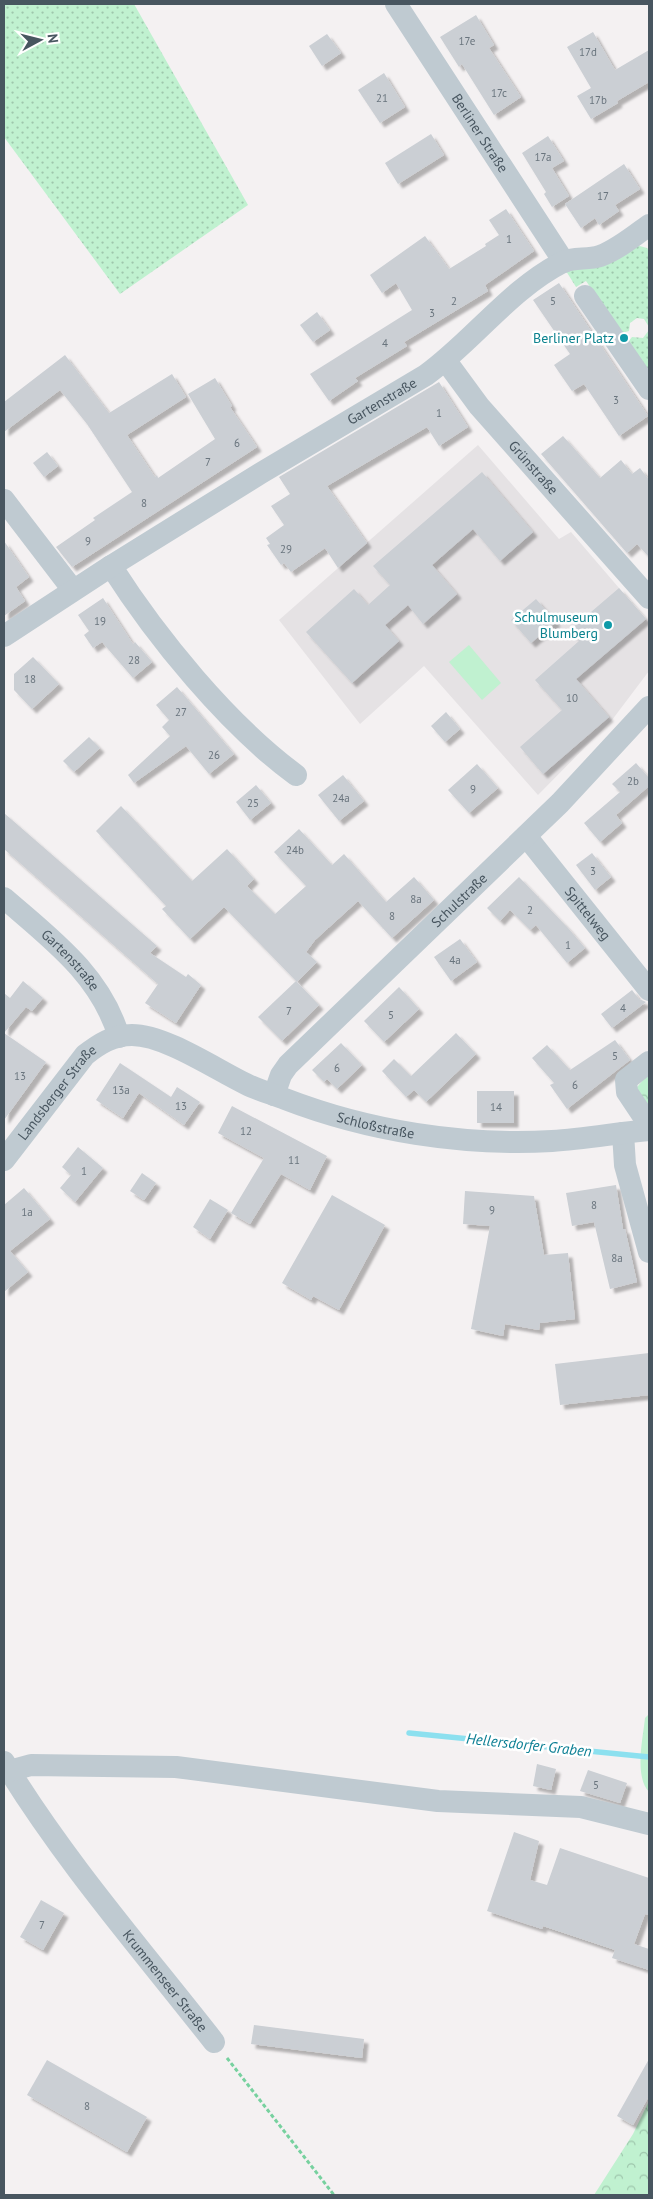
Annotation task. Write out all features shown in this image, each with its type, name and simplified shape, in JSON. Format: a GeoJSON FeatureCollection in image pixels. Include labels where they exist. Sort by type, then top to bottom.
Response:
{"type":"FeatureCollection","features":[{"type":"Feature","properties":{"kind":"street","name":"Berliner Straße"},"geometry":{"type":"LineString","coordinates":[[396,4],[564,262]]}},
{"type":"Feature","properties":{"kind":"street","name":"Gartenstraße"},"geometry":{"type":"LineString","coordinates":[[4,636],[73,590],[261,473],[412,384],[446,360],[498,309],[527,286],[564,262],[601,256],[647,231]]}},
{"type":"Feature","properties":{"kind":"street"},"geometry":{"type":"LineString","coordinates":[[585,296],[649,388]]}},
{"type":"Feature","properties":{"kind":"street","name":"Grünstraße"},"geometry":{"type":"LineString","coordinates":[[446,360],[479,406],[649,598]]}},
{"type":"Feature","properties":{"kind":"street"},"geometry":{"type":"LineString","coordinates":[[4,500],[73,590]]}},
{"type":"Feature","properties":{"kind":"street"},"geometry":{"type":"LineString","coordinates":[[111,566],[169,647],[205,688],[266,753],[296,775]]}},
{"type":"Feature","properties":{"kind":"street","name":"Schulstraße"},"geometry":{"type":"LineString","coordinates":[[274,1095],[281,1075],[288,1065],[526,836],[649,707]]}},
{"type":"Feature","properties":{"kind":"street","name":"Spittelweg"},"geometry":{"type":"LineString","coordinates":[[526,836],[649,990]]}},
{"type":"Feature","properties":{"kind":"street","name":"Gartenstraße"},"geometry":{"type":"LineString","coordinates":[[4,898],[68,954],[86,974],[104,998],[119,1036]]}},
{"type":"Feature","properties":{"kind":"street","name":"Schloßstraße"},"geometry":{"type":"LineString","coordinates":[[119,1036],[140,1036],[164,1042],[248,1085],[360,1124],[454,1139],[485,1141],[551,1141],[649,1130]]}},
{"type":"Feature","properties":{"kind":"street","name":"Landsberger Straße"},"geometry":{"type":"LineString","coordinates":[[4,1160],[84,1056],[97,1045],[119,1036]]}},
{"type":"Feature","properties":{"kind":"street"},"geometry":{"type":"LineString","coordinates":[[649,1062],[626,1080],[627,1092],[649,1125]]}},
{"type":"Feature","properties":{"kind":"street"},"geometry":{"type":"LineString","coordinates":[[623,1133],[624,1165],[649,1252]]}},
{"type":"Feature","properties":{"kind":"street"},"geometry":{"type":"LineString","coordinates":[[7,1767],[31,1765],[176,1767],[438,1801],[581,1807],[649,1824]]}},
{"type":"Feature","properties":{"kind":"street","name":"Krummenseer Straße"},"geometry":{"type":"LineString","coordinates":[[7,1767],[28,1802],[76,1868],[214,2042]]}},
{"type":"Feature","properties":{"kind":"path","name":"Krummenseer Straße"},"geometry":{"type":"LineString","coordinates":[[214,2042],[334,2195]]}},
{"type":"Feature","properties":{"kind":"shaded area"},"geometry":{"type":"Polygon","coordinates":[[[478,445],[559,539],[571,532],[649,623],[649,671],[612,720],[538,795],[424,666],[360,724],[279,620],[478,445]]]}},
{"type":"Feature","properties":{"kind":"green space"},"geometry":{"type":"Polygon","coordinates":[[[4,4],[134,4],[248,205],[120,294],[4,137],[4,4]]]}},
{"type":"Feature","properties":{"kind":"green space"},"geometry":{"type":"Polygon","coordinates":[[[636,245],[647,248],[649,251],[649,327],[644,319],[637,318],[630,323],[629,331],[622,333],[586,281],[576,287],[566,271],[636,245]]]}},
{"type":"Feature","properties":{"kind":"green space"},"geometry":{"type":"Polygon","coordinates":[[[649,330],[649,373],[628,342],[632,337],[643,338],[649,330]]]}},
{"type":"Feature","properties":{"kind":"green space"},"geometry":{"type":"Polygon","coordinates":[[[469,645],[501,683],[482,700],[449,662],[469,645]]]}},
{"type":"Feature","properties":{"kind":"green space"},"geometry":{"type":"Polygon","coordinates":[[[649,1073],[649,1117],[632,1093],[649,1073]]]}},
{"type":"Feature","properties":{"kind":"green space"},"geometry":{"type":"Polygon","coordinates":[[[649,1714],[649,1792],[644,1785],[642,1776],[641,1746],[645,1718],[649,1714]]]}},
{"type":"Feature","properties":{"kind":"green space"},"geometry":{"type":"Polygon","coordinates":[[[649,2101],[649,2195],[594,2195],[633,2134],[649,2101]]]}},
{"type":"Feature","properties":{"kind":"building"},"geometry":{"type":"Polygon","coordinates":[[[476,15],[494,45],[489,48],[521,97],[494,115],[462,64],[459,67],[440,37],[476,15]]]}},
{"type":"Feature","properties":{"kind":"building"},"geometry":{"type":"Polygon","coordinates":[[[593,32],[615,70],[649,50],[649,82],[591,119],[577,96],[591,88],[567,47],[593,32]]]}},
{"type":"Feature","properties":{"kind":"building"},"geometry":{"type":"Polygon","coordinates":[[[327,34],[341,53],[322,66],[309,46],[327,34]]]}},
{"type":"Feature","properties":{"kind":"building"},"geometry":{"type":"Polygon","coordinates":[[[384,73],[405,107],[380,123],[358,90],[384,73]]]}},
{"type":"Feature","properties":{"kind":"building"},"geometry":{"type":"Polygon","coordinates":[[[431,134],[444,155],[398,184],[385,163],[431,134]]]}},
{"type":"Feature","properties":{"kind":"building"},"geometry":{"type":"Polygon","coordinates":[[[548,136],[564,161],[552,168],[569,196],[552,207],[544,194],[546,192],[522,153],[548,136]]]}},
{"type":"Feature","properties":{"kind":"building"},"geometry":{"type":"Polygon","coordinates":[[[624,164],[640,189],[615,205],[619,211],[599,225],[595,218],[581,228],[565,204],[624,164]]]}},
{"type":"Feature","properties":{"kind":"building"},"geometry":{"type":"Polygon","coordinates":[[[506,209],[534,251],[485,285],[488,291],[404,342],[407,346],[355,378],[358,381],[329,401],[310,374],[412,310],[396,283],[382,293],[370,275],[425,236],[449,269],[486,246],[485,244],[499,235],[489,220],[506,209]]]}},
{"type":"Feature","properties":{"kind":"building"},"geometry":{"type":"Polygon","coordinates":[[[559,283],[648,416],[619,436],[584,384],[572,391],[554,365],[570,354],[533,300],[559,283]]]}},
{"type":"Feature","properties":{"kind":"building"},"geometry":{"type":"Polygon","coordinates":[[[317,312],[330,330],[313,342],[300,325],[317,312]]]}},
{"type":"Feature","properties":{"kind":"building"},"geometry":{"type":"Polygon","coordinates":[[[65,355],[109,413],[172,374],[186,397],[127,435],[155,477],[157,475],[158,478],[215,439],[188,394],[215,378],[232,406],[230,407],[257,447],[72,567],[56,547],[95,520],[93,518],[132,492],[87,424],[60,390],[4,432],[4,402],[65,355]]]}},
{"type":"Feature","properties":{"kind":"building"},"geometry":{"type":"Polygon","coordinates":[[[439,382],[468,427],[439,446],[427,427],[327,486],[367,543],[338,568],[325,548],[291,572],[284,563],[281,565],[267,545],[270,544],[266,538],[284,525],[271,506],[290,494],[279,477],[439,382]]]}},
{"type":"Feature","properties":{"kind":"building"},"geometry":{"type":"Polygon","coordinates":[[[563,436],[600,478],[621,460],[632,474],[640,468],[649,480],[649,557],[637,544],[627,553],[541,454],[563,436]]]}},
{"type":"Feature","properties":{"kind":"building"},"geometry":{"type":"Polygon","coordinates":[[[47,452],[58,466],[44,477],[33,463],[47,452]]]}},
{"type":"Feature","properties":{"kind":"building"},"geometry":{"type":"Polygon","coordinates":[[[482,472],[533,532],[500,561],[473,529],[432,565],[457,594],[423,624],[408,605],[385,625],[399,641],[352,683],[306,632],[354,589],[368,605],[390,585],[373,566],[482,472]]]}},
{"type":"Feature","properties":{"kind":"building"},"geometry":{"type":"Polygon","coordinates":[[[4,541],[29,577],[16,587],[25,601],[4,616],[4,541]]]}},
{"type":"Feature","properties":{"kind":"building"},"geometry":{"type":"Polygon","coordinates":[[[619,588],[646,619],[576,679],[609,717],[543,774],[520,747],[562,710],[535,680],[579,641],[570,630],[619,588]]]}},
{"type":"Feature","properties":{"kind":"building"},"geometry":{"type":"Polygon","coordinates":[[[103,598],[133,644],[135,642],[152,662],[133,678],[102,642],[93,648],[84,635],[89,631],[78,615],[103,598]]]}},
{"type":"Feature","properties":{"kind":"building"},"geometry":{"type":"Polygon","coordinates":[[[536,599],[556,622],[531,643],[511,620],[536,599]]]}},
{"type":"Feature","properties":{"kind":"building"},"geometry":{"type":"Polygon","coordinates":[[[33,657],[59,684],[32,709],[14,690],[14,674],[33,657]]]}},
{"type":"Feature","properties":{"kind":"building"},"geometry":{"type":"Polygon","coordinates":[[[177,687],[234,754],[209,774],[186,746],[134,783],[128,775],[170,736],[162,727],[169,720],[156,705],[177,687]]]}},
{"type":"Feature","properties":{"kind":"building"},"geometry":{"type":"Polygon","coordinates":[[[446,712],[460,729],[445,742],[431,726],[446,712]]]}},
{"type":"Feature","properties":{"kind":"building"},"geometry":{"type":"Polygon","coordinates":[[[89,737],[100,748],[74,772],[63,761],[89,737]]]}},
{"type":"Feature","properties":{"kind":"building"},"geometry":{"type":"Polygon","coordinates":[[[636,763],[649,778],[649,786],[616,815],[622,823],[600,842],[584,823],[620,792],[612,784],[636,763]]]}},
{"type":"Feature","properties":{"kind":"building"},"geometry":{"type":"Polygon","coordinates":[[[477,764],[498,788],[469,813],[448,790],[477,764]]]}},
{"type":"Feature","properties":{"kind":"building"},"geometry":{"type":"Polygon","coordinates":[[[343,775],[364,801],[339,821],[318,795],[343,775]]]}},
{"type":"Feature","properties":{"kind":"building"},"geometry":{"type":"Polygon","coordinates":[[[256,785],[271,803],[250,820],[236,802],[256,785]]]}},
{"type":"Feature","properties":{"kind":"building"},"geometry":{"type":"Polygon","coordinates":[[[121,806],[192,881],[227,849],[254,879],[247,886],[275,914],[306,886],[274,852],[299,829],[332,865],[344,854],[386,902],[414,877],[434,900],[392,938],[358,901],[315,940],[306,952],[317,962],[297,982],[224,907],[190,939],[162,909],[166,906],[96,831],[121,806]]]}},
{"type":"Feature","properties":{"kind":"building"},"geometry":{"type":"Polygon","coordinates":[[[4,813],[157,946],[150,953],[186,977],[188,974],[201,985],[176,1023],[145,1003],[158,984],[4,849],[4,813]]]}},
{"type":"Feature","properties":{"kind":"building"},"geometry":{"type":"Polygon","coordinates":[[[592,853],[611,877],[595,890],[576,865],[592,853]]]}},
{"type":"Feature","properties":{"kind":"building"},"geometry":{"type":"Polygon","coordinates":[[[519,877],[585,948],[567,963],[536,925],[530,930],[510,910],[500,921],[487,908],[519,877]]]}},
{"type":"Feature","properties":{"kind":"building"},"geometry":{"type":"Polygon","coordinates":[[[460,939],[477,962],[451,981],[434,957],[460,939]]]}},
{"type":"Feature","properties":{"kind":"building"},"geometry":{"type":"Polygon","coordinates":[[[23,981],[43,998],[32,1011],[26,1007],[4,1033],[4,993],[10,998],[23,981]]]}},
{"type":"Feature","properties":{"kind":"building"},"geometry":{"type":"Polygon","coordinates":[[[296,981],[319,1005],[282,1041],[258,1017],[296,981]]]}},
{"type":"Feature","properties":{"kind":"building"},"geometry":{"type":"Polygon","coordinates":[[[399,987],[419,1009],[384,1042],[364,1021],[399,987]]]}},
{"type":"Feature","properties":{"kind":"building"},"geometry":{"type":"Polygon","coordinates":[[[632,990],[639,999],[646,1002],[612,1028],[601,1014],[632,990]]]}},
{"type":"Feature","properties":{"kind":"building"},"geometry":{"type":"Polygon","coordinates":[[[4,1033],[46,1062],[4,1120],[4,1033]]]}},
{"type":"Feature","properties":{"kind":"building"},"geometry":{"type":"Polygon","coordinates":[[[456,1033],[476,1054],[426,1102],[414,1090],[406,1097],[382,1071],[394,1059],[411,1076],[456,1033]]]}},
{"type":"Feature","properties":{"kind":"building"},"geometry":{"type":"Polygon","coordinates":[[[615,1040],[630,1060],[567,1109],[550,1085],[554,1083],[532,1058],[547,1045],[570,1070],[615,1040]]]}},
{"type":"Feature","properties":{"kind":"building"},"geometry":{"type":"Polygon","coordinates":[[[341,1043],[362,1065],[337,1089],[327,1079],[324,1082],[312,1070],[341,1043]]]}},
{"type":"Feature","properties":{"kind":"building"},"geometry":{"type":"Polygon","coordinates":[[[120,1063],[171,1097],[177,1087],[200,1102],[184,1125],[139,1093],[123,1118],[96,1100],[120,1063]]]}},
{"type":"Feature","properties":{"kind":"building"},"geometry":{"type":"Polygon","coordinates":[[[477,1091],[514,1091],[514,1123],[477,1123],[477,1091]]]}},
{"type":"Feature","properties":{"kind":"building"},"geometry":{"type":"Polygon","coordinates":[[[232,1106],[327,1156],[310,1190],[281,1174],[250,1224],[231,1213],[264,1158],[218,1133],[232,1106]]]}},
{"type":"Feature","properties":{"kind":"building"},"geometry":{"type":"Polygon","coordinates":[[[78,1147],[103,1168],[75,1202],[60,1188],[71,1175],[62,1167],[78,1147]]]}},
{"type":"Feature","properties":{"kind":"building"},"geometry":{"type":"Polygon","coordinates":[[[142,1173],[156,1183],[144,1200],[130,1191],[142,1173]]]}},
{"type":"Feature","properties":{"kind":"building"},"geometry":{"type":"Polygon","coordinates":[[[616,1185],[623,1229],[625,1229],[637,1282],[610,1289],[594,1222],[572,1226],[566,1193],[616,1185]]]}},
{"type":"Feature","properties":{"kind":"building"},"geometry":{"type":"Polygon","coordinates":[[[24,1188],[50,1219],[10,1251],[28,1272],[4,1292],[4,1205],[24,1188]]]}},
{"type":"Feature","properties":{"kind":"building"},"geometry":{"type":"Polygon","coordinates":[[[465,1191],[534,1196],[544,1255],[568,1253],[575,1319],[540,1323],[539,1330],[505,1324],[503,1336],[471,1329],[490,1226],[463,1224],[465,1191]]]}},
{"type":"Feature","properties":{"kind":"building"},"geometry":{"type":"Polygon","coordinates":[[[332,1195],[385,1225],[339,1310],[313,1296],[311,1300],[282,1283],[332,1195]]]}},
{"type":"Feature","properties":{"kind":"building"},"geometry":{"type":"Polygon","coordinates":[[[210,1199],[228,1210],[210,1239],[193,1227],[210,1199]]]}},
{"type":"Feature","properties":{"kind":"building"},"geometry":{"type":"Polygon","coordinates":[[[649,1353],[649,1395],[560,1405],[555,1364],[649,1353]]]}},
{"type":"Feature","properties":{"kind":"building"},"geometry":{"type":"Polygon","coordinates":[[[537,1764],[556,1769],[551,1790],[533,1786],[537,1764]]]}},
{"type":"Feature","properties":{"kind":"building"},"geometry":{"type":"Polygon","coordinates":[[[588,1770],[627,1783],[620,1803],[580,1791],[588,1770]]]}},
{"type":"Feature","properties":{"kind":"building"},"geometry":{"type":"Polygon","coordinates":[[[514,1832],[539,1841],[530,1880],[547,1885],[560,1848],[649,1878],[649,1915],[645,1914],[634,1944],[649,1949],[649,1970],[612,1958],[615,1950],[543,1926],[542,1929],[487,1911],[514,1832]]]}},
{"type":"Feature","properties":{"kind":"building"},"geometry":{"type":"Polygon","coordinates":[[[41,1900],[64,1913],[43,1950],[20,1937],[41,1900]]]}},
{"type":"Feature","properties":{"kind":"building"},"geometry":{"type":"Polygon","coordinates":[[[254,2025],[364,2039],[362,2058],[251,2044],[254,2025]]]}},
{"type":"Feature","properties":{"kind":"building"},"geometry":{"type":"Polygon","coordinates":[[[649,2059],[649,2096],[633,2125],[617,2116],[649,2059]]]}},
{"type":"Feature","properties":{"kind":"building"},"geometry":{"type":"Polygon","coordinates":[[[47,2060],[147,2117],[127,2152],[27,2095],[47,2060]]]}},
{"type":"Feature","properties":{"kind":"waterway","name":"Hellersdorfer Graben"},"geometry":{"type":"LineString","coordinates":[[409,1733],[649,1757]]}},
{"type":"Feature","properties":{"kind":"place","name":"Berliner Platz"},"geometry":{"type":"Point","coordinates":[624,338]}},
{"type":"Feature","properties":{"kind":"place","name":"Schulmuseum Blumberg"},"geometry":{"type":"Point","coordinates":[608,625]}}]}
